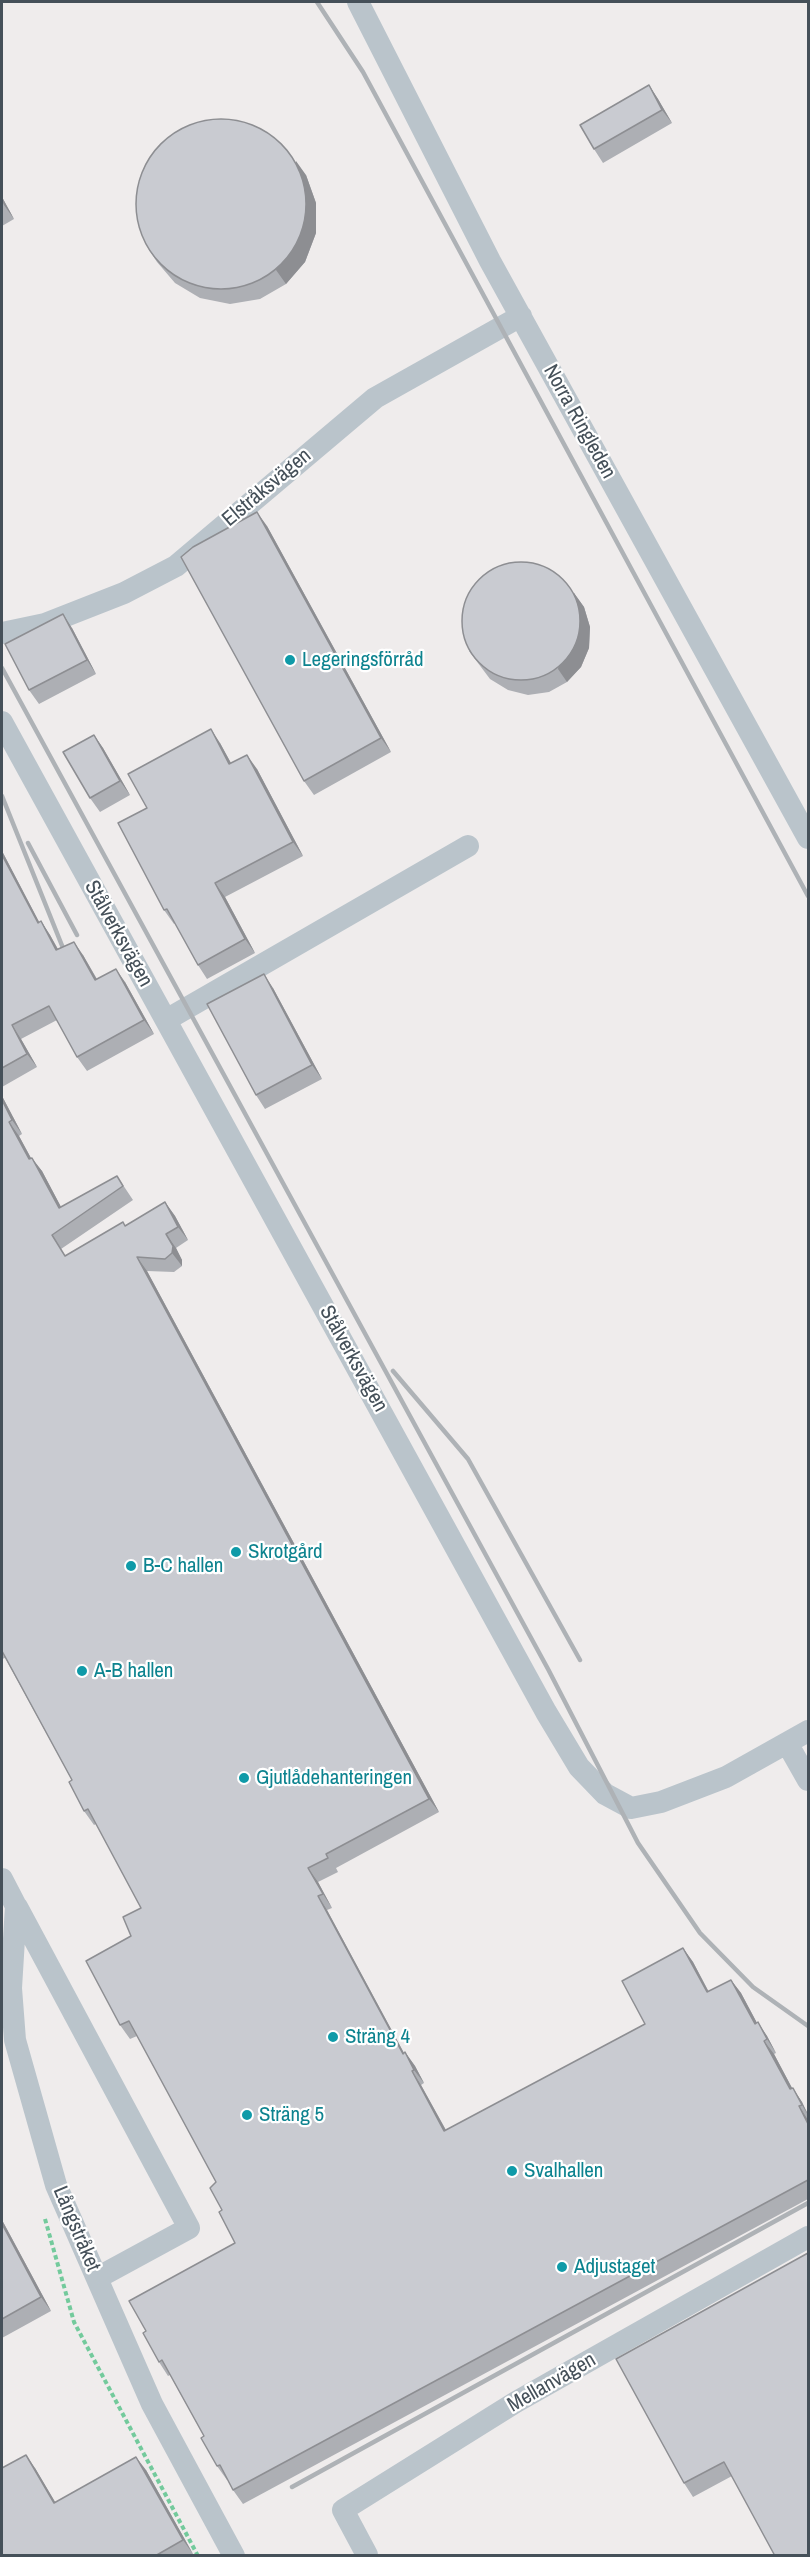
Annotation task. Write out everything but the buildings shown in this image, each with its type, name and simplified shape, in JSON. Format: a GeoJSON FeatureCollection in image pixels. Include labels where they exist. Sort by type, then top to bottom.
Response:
{"type":"FeatureCollection","features":[{"type":"Feature","properties":{"kind":"street","name":"Norra Ringleden"},"geometry":{"type":"LineString","coordinates":[[358,2],[520,316],[808,838]]}},
{"type":"Feature","properties":{"kind":"street","name":"Elstråksvägen"},"geometry":{"type":"LineString","coordinates":[[2,633],[45,624],[124,593],[176,566],[375,398],[520,316]]}},
{"type":"Feature","properties":{"kind":"street","name":"Stålverksvägen"},"geometry":{"type":"LineString","coordinates":[[2,722],[546,1712],[579,1767],[605,1794],[631,1809],[661,1802],[726,1777],[808,1731]]}},
{"type":"Feature","properties":{"kind":"street"},"geometry":{"type":"LineString","coordinates":[[166,1020],[468,846]]}},
{"type":"Feature","properties":{"kind":"street"},"geometry":{"type":"LineString","coordinates":[[787,1743],[808,1780]]}},
{"type":"Feature","properties":{"kind":"street"},"geometry":{"type":"LineString","coordinates":[[2,1879],[189,2228],[97,2278]]}},
{"type":"Feature","properties":{"kind":"street","name":"Långstråket"},"geometry":{"type":"LineString","coordinates":[[16,1906],[11,1988],[15,2040],[56,2185],[152,2404],[234,2556]]}},
{"type":"Feature","properties":{"kind":"street","name":"Mellanvägen"},"geometry":{"type":"LineString","coordinates":[[366,2555],[343,2510],[516,2402],[808,2237]]}},
{"type":"Feature","properties":{"kind":"path"},"geometry":{"type":"LineString","coordinates":[[43,2210],[74,2322],[198,2556]]}},
{"type":"Feature","properties":{"kind":"railway"},"geometry":{"type":"LineString","coordinates":[[317,2],[363,72],[808,896]]}},
{"type":"Feature","properties":{"kind":"railway"},"geometry":{"type":"LineString","coordinates":[[2,668],[548,1669],[638,1843],[700,1933],[753,1987],[808,2026]]}},
{"type":"Feature","properties":{"kind":"railway"},"geometry":{"type":"LineString","coordinates":[[2,796],[69,963]]}},
{"type":"Feature","properties":{"kind":"railway"},"geometry":{"type":"LineString","coordinates":[[28,843],[77,935]]}},
{"type":"Feature","properties":{"kind":"railway"},"geometry":{"type":"LineString","coordinates":[[393,1371],[468,1459],[580,1660]]}},
{"type":"Feature","properties":{"kind":"railway"},"geometry":{"type":"LineString","coordinates":[[292,2487],[808,2203]]}},
{"type":"Feature","properties":{"kind":"place","name":"Legeringsförråd"},"geometry":{"type":"Point","coordinates":[290,660]}},
{"type":"Feature","properties":{"kind":"place","name":"Skrotgård"},"geometry":{"type":"Point","coordinates":[236,1552]}},
{"type":"Feature","properties":{"kind":"place","name":"B-C hallen"},"geometry":{"type":"Point","coordinates":[131,1566]}},
{"type":"Feature","properties":{"kind":"place","name":"A-B hallen"},"geometry":{"type":"Point","coordinates":[82,1671]}},
{"type":"Feature","properties":{"kind":"place","name":"Gjutlådehanteringen"},"geometry":{"type":"Point","coordinates":[244,1778]}},
{"type":"Feature","properties":{"kind":"place","name":"Sträng 4"},"geometry":{"type":"Point","coordinates":[333,2037]}},
{"type":"Feature","properties":{"kind":"place","name":"Sträng 5"},"geometry":{"type":"Point","coordinates":[247,2115]}},
{"type":"Feature","properties":{"kind":"place","name":"Svalhallen"},"geometry":{"type":"Point","coordinates":[512,2171]}},
{"type":"Feature","properties":{"kind":"place","name":"Adjustaget"},"geometry":{"type":"Point","coordinates":[562,2267]}}]}
